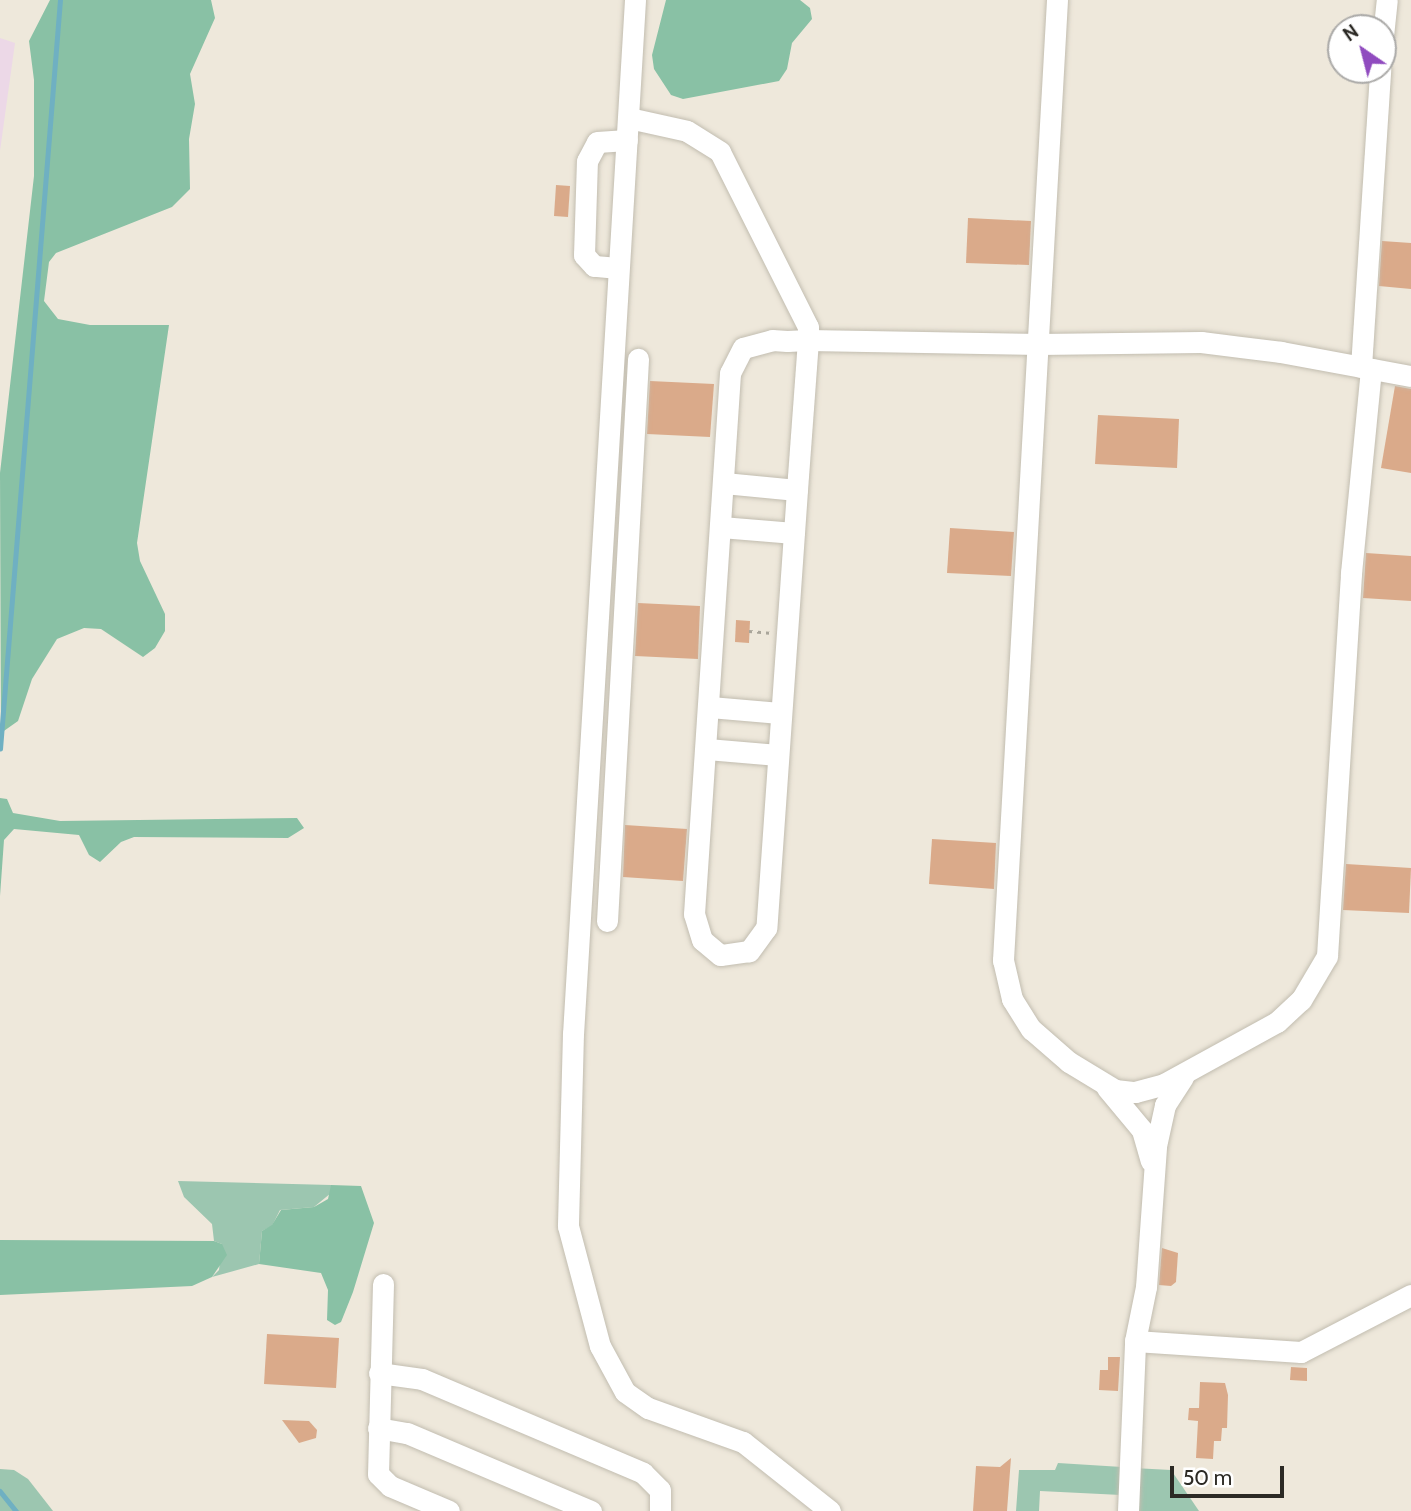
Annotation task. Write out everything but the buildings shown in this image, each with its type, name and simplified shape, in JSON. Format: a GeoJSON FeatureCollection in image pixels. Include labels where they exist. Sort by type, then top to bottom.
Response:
{"type":"FeatureCollection","features":[{"type":"Feature","properties":{"kind":"street"},"geometry":{"type":"LineString","coordinates":[[635,0],[566,1161],[570,1240],[600,1346],[625,1392],[648,1408],[731,1436],[830,1511]]}},
{"type":"Feature","properties":{"kind":"street"},"geometry":{"type":"LineString","coordinates":[[1057,0],[1003,960],[1012,999],[1031,1029],[1103,1083],[1119,1091],[1140,1092],[1189,1071],[1290,1013],[1313,983],[1329,949],[1366,368],[1379,84]]}},
{"type":"Feature","properties":{"kind":"street"},"geometry":{"type":"LineString","coordinates":[[628,118],[687,131],[720,152],[805,316],[808,340],[765,933],[753,948],[730,956],[709,949],[694,921],[730,373],[736,356],[757,341],[808,340],[1039,344],[1209,343],[1411,376]]}},
{"type":"Feature","properties":{"kind":"street"},"geometry":{"type":"LineString","coordinates":[[618,268],[594,266],[584,255],[587,156],[597,142],[627,140]]}},
{"type":"Feature","properties":{"kind":"street"},"geometry":{"type":"LineString","coordinates":[[607,921],[638,359]]}},
{"type":"Feature","properties":{"kind":"street"},"geometry":{"type":"LineString","coordinates":[[724,483],[797,490]]}},
{"type":"Feature","properties":{"kind":"street"},"geometry":{"type":"LineString","coordinates":[[721,527],[794,533]]}},
{"type":"Feature","properties":{"kind":"street"},"geometry":{"type":"LineString","coordinates":[[710,707],[780,713]]}},
{"type":"Feature","properties":{"kind":"street"},"geometry":{"type":"LineString","coordinates":[[707,749],[778,755]]}},
{"type":"Feature","properties":{"kind":"street"},"geometry":{"type":"LineString","coordinates":[[1128,1511],[1135,1341],[1146,1287],[1152,1173],[1165,1105],[1189,1071]]}},
{"type":"Feature","properties":{"kind":"street"},"geometry":{"type":"LineString","coordinates":[[1103,1083],[1142,1130],[1152,1173]]}},
{"type":"Feature","properties":{"kind":"street"},"geometry":{"type":"LineString","coordinates":[[383,1284],[376,1464],[383,1481],[449,1511]]}},
{"type":"Feature","properties":{"kind":"street"},"geometry":{"type":"LineString","coordinates":[[1135,1341],[1301,1352],[1411,1295]]}},
{"type":"Feature","properties":{"kind":"street"},"geometry":{"type":"LineString","coordinates":[[379,1373],[422,1379],[643,1473],[660,1490],[660,1511]]}},
{"type":"Feature","properties":{"kind":"street"},"geometry":{"type":"LineString","coordinates":[[378,1428],[407,1433],[591,1511]]}},
{"type":"Feature","properties":{"kind":"shaded area"},"geometry":{"type":"Polygon","coordinates":[[[0,38],[15,43],[0,151],[0,38]]]}},
{"type":"Feature","properties":{"kind":"green space"},"geometry":{"type":"Polygon","coordinates":[[[50,0],[211,0],[215,18],[190,74],[195,104],[189,139],[190,189],[172,207],[56,253],[49,262],[44,301],[58,319],[90,325],[169,325],[137,543],[140,561],[165,614],[165,631],[155,648],[143,657],[101,629],[84,628],[57,639],[32,679],[18,721],[1,733],[0,473],[34,176],[34,80],[29,41],[50,0]]]}},
{"type":"Feature","properties":{"kind":"green space"},"geometry":{"type":"Polygon","coordinates":[[[666,0],[800,0],[810,8],[812,19],[792,43],[787,69],[779,81],[683,99],[671,95],[654,69],[652,55],[666,0]]]}},
{"type":"Feature","properties":{"kind":"green space"},"geometry":{"type":"Polygon","coordinates":[[[0,798],[7,799],[13,813],[60,821],[297,818],[304,828],[288,838],[134,837],[121,842],[100,862],[89,855],[79,835],[14,829],[4,840],[0,896],[0,798]]]}},
{"type":"Feature","properties":{"kind":"green space"},"geometry":{"type":"Polygon","coordinates":[[[178,1181],[331,1185],[331,1193],[314,1207],[280,1210],[272,1226],[262,1231],[259,1264],[212,1277],[219,1270],[222,1244],[214,1241],[212,1224],[184,1197],[178,1181]]]}},
{"type":"Feature","properties":{"kind":"green space"},"geometry":{"type":"Polygon","coordinates":[[[331,1185],[361,1186],[374,1223],[353,1292],[341,1322],[335,1325],[327,1320],[328,1290],[321,1273],[259,1264],[262,1231],[272,1225],[281,1210],[314,1207],[328,1199],[331,1185]]]}},
{"type":"Feature","properties":{"kind":"green space"},"geometry":{"type":"Polygon","coordinates":[[[0,1240],[214,1241],[222,1244],[227,1255],[212,1277],[192,1286],[0,1295],[0,1240]]]}},
{"type":"Feature","properties":{"kind":"green space"},"geometry":{"type":"Polygon","coordinates":[[[1058,1463],[1122,1467],[1121,1495],[1040,1491],[1039,1511],[1016,1511],[1019,1470],[1055,1470],[1058,1463]]]}},
{"type":"Feature","properties":{"kind":"green space"},"geometry":{"type":"Polygon","coordinates":[[[1133,1468],[1171,1470],[1199,1511],[1133,1511],[1133,1468]]]}},
{"type":"Feature","properties":{"kind":"green space"},"geometry":{"type":"Polygon","coordinates":[[[0,1469],[14,1470],[28,1479],[53,1511],[0,1511],[0,1469]]]}},
{"type":"Feature","properties":{"kind":"waterway"},"geometry":{"type":"LineString","coordinates":[[0,749],[60,0]]}},
{"type":"Feature","properties":{"kind":"waterway"},"geometry":{"type":"LineString","coordinates":[[0,1491],[16,1511]]}}]}
